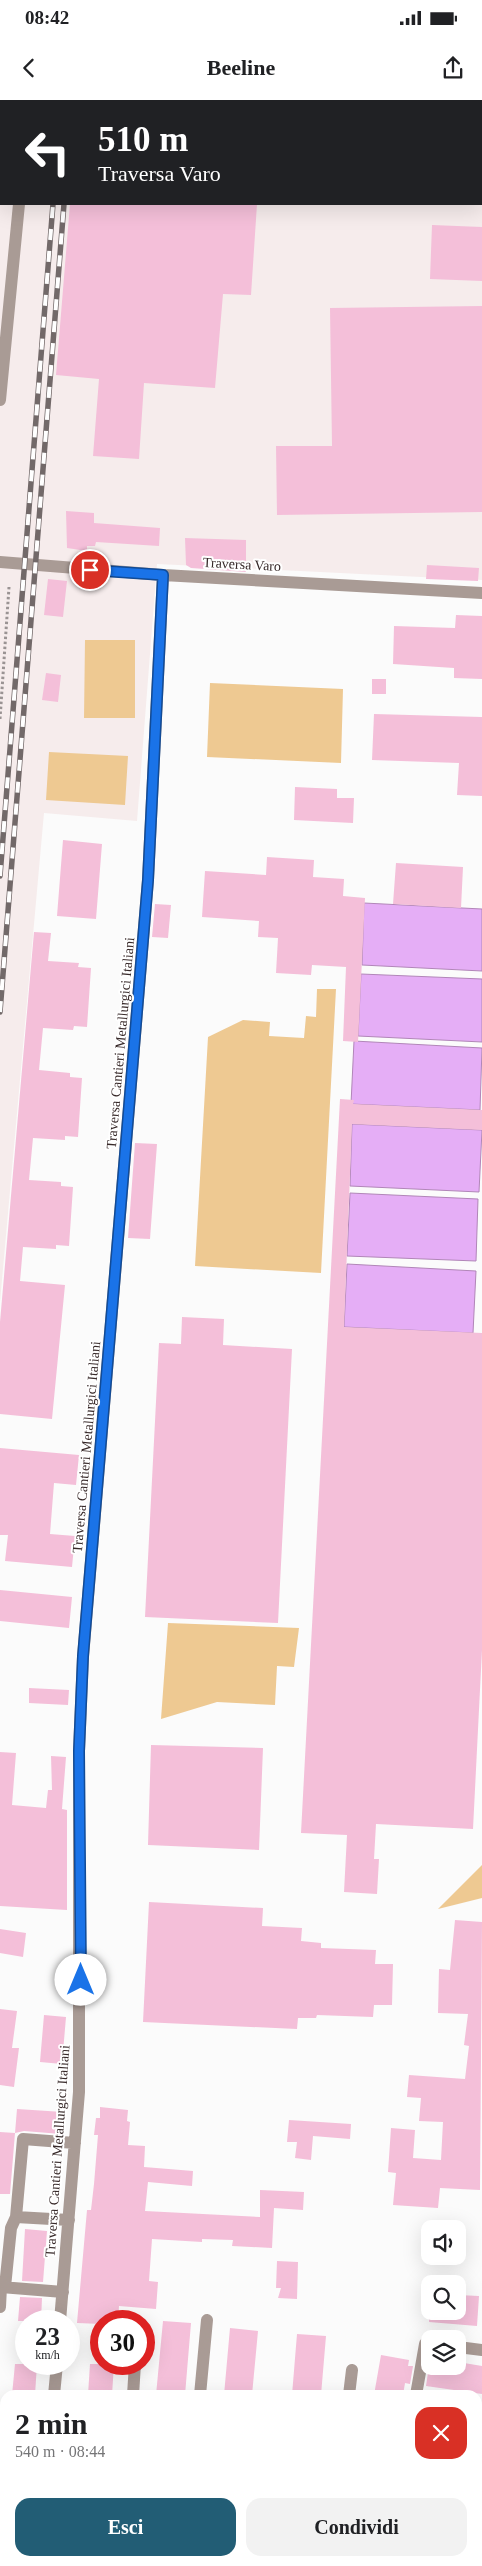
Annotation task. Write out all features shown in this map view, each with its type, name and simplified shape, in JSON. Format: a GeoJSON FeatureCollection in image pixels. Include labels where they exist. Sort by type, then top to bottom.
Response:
{"type":"FeatureCollection","features":[{"type":"Feature","properties":{"kind":"street"},"geometry":{"type":"LineString","coordinates":[[0,400],[19,205]]}},
{"type":"Feature","properties":{"kind":"street","name":"Traversa Varo"},"geometry":{"type":"LineString","coordinates":[[0,562],[163,575],[482,593]]}},
{"type":"Feature","properties":{"kind":"street","name":"Traversa Cantieri Metallurgici Italiani"},"geometry":{"type":"LineString","coordinates":[[61,2310],[79,2092],[79,1751],[83,1656],[148,880],[163,575]]}},
{"type":"Feature","properties":{"kind":"street"},"geometry":{"type":"LineString","coordinates":[[0,2307],[11,2228],[16,2217],[23,2139],[75,2143]]}},
{"type":"Feature","properties":{"kind":"street"},"geometry":{"type":"LineString","coordinates":[[16,2217],[69,2220]]}},
{"type":"Feature","properties":{"kind":"street"},"geometry":{"type":"LineString","coordinates":[[2,2287],[63,2292]]}},
{"type":"Feature","properties":{"kind":"street"},"geometry":{"type":"LineString","coordinates":[[200,2390],[206,2320]]}},
{"type":"Feature","properties":{"kind":"street"},"geometry":{"type":"LineString","coordinates":[[466,2349],[482,2350]]}},
{"type":"Feature","properties":{"kind":"street"},"geometry":{"type":"LineString","coordinates":[[350,2390],[352,2370]]}},
{"type":"Feature","properties":{"kind":"street"},"geometry":{"type":"LineString","coordinates":[[54,2390],[56,2375]]}},
{"type":"Feature","properties":{"kind":"street"},"geometry":{"type":"LineString","coordinates":[[133,2390],[134,2375]]}},
{"type":"Feature","properties":{"kind":"street"},"geometry":{"type":"LineString","coordinates":[[420,2390],[422,2375]]}},
{"type":"Feature","properties":{"kind":"path"},"geometry":{"type":"LineString","coordinates":[[0,719],[9,587]]}},
{"type":"Feature","properties":{"kind":"shaded area"},"geometry":{"type":"Polygon","coordinates":[[[0,205],[482,205],[482,580],[157,564],[137,821],[44,813],[0,1302],[0,205]]]}},
{"type":"Feature","properties":{"kind":"shaded area"},"geometry":{"type":"Polygon","coordinates":[[[85,640],[135,640],[135,718],[84,718],[85,640]]]}},
{"type":"Feature","properties":{"kind":"shaded area"},"geometry":{"type":"Polygon","coordinates":[[[210,683],[343,689],[341,763],[207,757],[210,683]]]}},
{"type":"Feature","properties":{"kind":"shaded area"},"geometry":{"type":"Polygon","coordinates":[[[49,752],[128,756],[125,805],[46,800],[49,752]]]}},
{"type":"Feature","properties":{"kind":"shaded area"},"geometry":{"type":"Polygon","coordinates":[[[364,903],[482,909],[482,971],[362,965],[364,903]]]}},
{"type":"Feature","properties":{"kind":"shaded area"},"geometry":{"type":"Polygon","coordinates":[[[361,974],[482,979],[482,1042],[358,1036],[361,974]]]}},
{"type":"Feature","properties":{"kind":"shaded area"},"geometry":{"type":"Polygon","coordinates":[[[317,989],[336,989],[321,1273],[195,1266],[208,1037],[243,1020],[270,1022],[269,1036],[304,1038],[306,1016],[316,1017],[317,989]]]}},
{"type":"Feature","properties":{"kind":"shaded area"},"geometry":{"type":"Polygon","coordinates":[[[354,1041],[482,1048],[480,1110],[351,1104],[354,1041]]]}},
{"type":"Feature","properties":{"kind":"shaded area"},"geometry":{"type":"Polygon","coordinates":[[[352,1124],[482,1130],[479,1192],[350,1186],[352,1124]]]}},
{"type":"Feature","properties":{"kind":"shaded area"},"geometry":{"type":"Polygon","coordinates":[[[350,1193],[478,1199],[476,1261],[347,1256],[350,1193]]]}},
{"type":"Feature","properties":{"kind":"shaded area"},"geometry":{"type":"Polygon","coordinates":[[[347,1264],[476,1271],[473,1333],[344,1327],[347,1264]]]}},
{"type":"Feature","properties":{"kind":"shaded area"},"geometry":{"type":"Polygon","coordinates":[[[168,1623],[299,1628],[294,1667],[277,1666],[275,1705],[217,1702],[161,1719],[168,1623]]]}},
{"type":"Feature","properties":{"kind":"shaded area"},"geometry":{"type":"Polygon","coordinates":[[[482,1865],[482,1898],[438,1909],[482,1865]]]}},
{"type":"Feature","properties":{"kind":"building"},"geometry":{"type":"Polygon","coordinates":[[[70,205],[257,205],[251,295],[223,294],[215,388],[144,383],[139,459],[93,456],[99,379],[56,375],[70,205]]]}},
{"type":"Feature","properties":{"kind":"building"},"geometry":{"type":"Polygon","coordinates":[[[432,225],[482,227],[482,281],[430,279],[432,225]]]}},
{"type":"Feature","properties":{"kind":"building"},"geometry":{"type":"Polygon","coordinates":[[[482,306],[482,512],[277,515],[276,446],[332,446],[330,308],[482,306]]]}},
{"type":"Feature","properties":{"kind":"building"},"geometry":{"type":"Polygon","coordinates":[[[66,511],[94,513],[94,523],[160,528],[159,546],[96,542],[95,546],[87,546],[87,551],[67,548],[66,511]]]}},
{"type":"Feature","properties":{"kind":"building"},"geometry":{"type":"Polygon","coordinates":[[[185,538],[246,540],[246,572],[191,568],[186,565],[185,538]]]}},
{"type":"Feature","properties":{"kind":"building"},"geometry":{"type":"Polygon","coordinates":[[[427,565],[479,568],[478,581],[426,579],[427,565]]]}},
{"type":"Feature","properties":{"kind":"building"},"geometry":{"type":"Polygon","coordinates":[[[48,579],[67,581],[63,617],[44,615],[48,579]]]}},
{"type":"Feature","properties":{"kind":"building"},"geometry":{"type":"Polygon","coordinates":[[[456,615],[482,616],[482,679],[454,678],[454,668],[393,664],[394,626],[455,628],[456,615]]]}},
{"type":"Feature","properties":{"kind":"building"},"geometry":{"type":"Polygon","coordinates":[[[46,673],[61,675],[58,702],[42,700],[46,673]]]}},
{"type":"Feature","properties":{"kind":"building"},"geometry":{"type":"Polygon","coordinates":[[[372,679],[386,679],[386,694],[372,694],[372,679]]]}},
{"type":"Feature","properties":{"kind":"building"},"geometry":{"type":"Polygon","coordinates":[[[374,714],[482,717],[482,796],[457,795],[459,763],[372,760],[374,714]]]}},
{"type":"Feature","properties":{"kind":"building"},"geometry":{"type":"Polygon","coordinates":[[[295,787],[337,789],[337,798],[354,798],[353,823],[294,820],[295,787]]]}},
{"type":"Feature","properties":{"kind":"building"},"geometry":{"type":"Polygon","coordinates":[[[63,840],[102,844],[96,919],[57,916],[63,840]]]}},
{"type":"Feature","properties":{"kind":"building"},"geometry":{"type":"Polygon","coordinates":[[[267,857],[314,860],[313,877],[344,879],[343,896],[365,898],[358,1042],[343,1041],[346,967],[312,965],[311,975],[276,973],[278,938],[258,937],[259,921],[202,917],[205,871],[266,875],[267,857]]]}},
{"type":"Feature","properties":{"kind":"building"},"geometry":{"type":"Polygon","coordinates":[[[396,863],[463,867],[461,908],[393,904],[396,863]]]}},
{"type":"Feature","properties":{"kind":"building"},"geometry":{"type":"Polygon","coordinates":[[[155,904],[171,905],[168,938],[152,937],[155,904]]]}},
{"type":"Feature","properties":{"kind":"building"},"geometry":{"type":"Polygon","coordinates":[[[34,932],[51,933],[48,961],[79,963],[78,967],[91,968],[87,1027],[74,1026],[73,1030],[43,1028],[39,1070],[70,1073],[70,1077],[82,1078],[78,1137],[65,1136],[65,1140],[33,1138],[29,1180],[61,1182],[61,1186],[73,1187],[69,1246],[56,1245],[56,1249],[23,1247],[20,1281],[65,1285],[52,1419],[0,1414],[0,1322],[34,932]]]}},
{"type":"Feature","properties":{"kind":"building"},"geometry":{"type":"Polygon","coordinates":[[[340,1099],[354,1100],[353,1104],[482,1110],[482,1130],[352,1124],[344,1327],[482,1333],[482,1650],[473,1829],[376,1824],[374,1859],[379,1859],[377,1894],[344,1892],[347,1835],[301,1833],[340,1099]]]}},
{"type":"Feature","properties":{"kind":"building"},"geometry":{"type":"Polygon","coordinates":[[[135,1143],[157,1144],[150,1239],[128,1238],[135,1143]]]}},
{"type":"Feature","properties":{"kind":"building"},"geometry":{"type":"Polygon","coordinates":[[[182,1317],[224,1319],[223,1345],[292,1349],[278,1623],[145,1617],[159,1343],[181,1344],[182,1317]]]}},
{"type":"Feature","properties":{"kind":"building"},"geometry":{"type":"Polygon","coordinates":[[[0,1448],[79,1455],[76,1485],[54,1483],[50,1534],[75,1536],[72,1567],[5,1561],[8,1535],[0,1535],[0,1448]]]}},
{"type":"Feature","properties":{"kind":"building"},"geometry":{"type":"Polygon","coordinates":[[[0,1590],[72,1597],[69,1628],[0,1621],[0,1590]]]}},
{"type":"Feature","properties":{"kind":"building"},"geometry":{"type":"Polygon","coordinates":[[[29,1688],[69,1690],[68,1705],[29,1703],[29,1688]]]}},
{"type":"Feature","properties":{"kind":"building"},"geometry":{"type":"Polygon","coordinates":[[[151,1745],[263,1748],[259,1850],[148,1845],[151,1745]]]}},
{"type":"Feature","properties":{"kind":"building"},"geometry":{"type":"Polygon","coordinates":[[[0,1752],[16,1753],[12,1805],[46,1808],[48,1790],[52,1790],[51,1756],[66,1757],[62,1809],[67,1810],[67,1910],[0,1906],[0,1752]]]}},
{"type":"Feature","properties":{"kind":"building"},"geometry":{"type":"Polygon","coordinates":[[[149,1902],[263,1908],[262,1926],[302,1928],[301,1941],[321,1943],[321,1948],[376,1950],[375,1964],[393,1964],[392,2005],[374,2005],[373,2017],[317,2015],[316,2018],[298,2018],[297,2029],[143,2022],[149,1902]]]}},
{"type":"Feature","properties":{"kind":"building"},"geometry":{"type":"Polygon","coordinates":[[[455,1920],[482,1922],[480,2190],[440,2188],[438,2208],[393,2205],[396,2173],[388,2172],[391,2128],[415,2130],[413,2158],[441,2160],[443,2122],[419,2121],[421,2098],[407,2097],[409,2075],[465,2079],[469,2046],[464,2045],[468,2014],[438,2013],[439,1969],[450,1970],[455,1920]]]}},
{"type":"Feature","properties":{"kind":"building"},"geometry":{"type":"Polygon","coordinates":[[[0,1929],[26,1933],[23,1957],[0,1953],[0,1929]]]}},
{"type":"Feature","properties":{"kind":"building"},"geometry":{"type":"Polygon","coordinates":[[[0,2009],[17,2011],[12,2048],[19,2048],[14,2087],[0,2085],[0,2009]]]}},
{"type":"Feature","properties":{"kind":"building"},"geometry":{"type":"Polygon","coordinates":[[[44,2015],[66,2017],[62,2064],[40,2062],[44,2015]]]}},
{"type":"Feature","properties":{"kind":"building"},"geometry":{"type":"Polygon","coordinates":[[[100,2107],[128,2110],[127,2121],[130,2122],[128,2145],[145,2146],[144,2167],[193,2171],[192,2186],[148,2182],[145,2211],[260,2217],[260,2190],[304,2192],[303,2210],[274,2208],[272,2248],[232,2246],[233,2240],[202,2239],[202,2242],[152,2239],[149,2281],[158,2282],[156,2309],[119,2306],[119,2310],[90,2310],[90,2324],[80,2323],[80,2310],[78,2310],[87,2210],[91,2210],[98,2135],[94,2135],[96,2118],[100,2118],[100,2107]]]}},
{"type":"Feature","properties":{"kind":"building"},"geometry":{"type":"Polygon","coordinates":[[[17,2109],[63,2112],[61,2134],[24,2131],[15,2133],[17,2109]]]}},
{"type":"Feature","properties":{"kind":"building"},"geometry":{"type":"Polygon","coordinates":[[[289,2120],[351,2124],[350,2139],[313,2136],[311,2160],[295,2158],[297,2142],[287,2142],[289,2120]]]}},
{"type":"Feature","properties":{"kind":"building"},"geometry":{"type":"Polygon","coordinates":[[[0,2132],[15,2133],[10,2194],[0,2194],[0,2132]]]}},
{"type":"Feature","properties":{"kind":"building"},"geometry":{"type":"Polygon","coordinates":[[[25,2229],[47,2231],[43,2282],[22,2281],[25,2229]]]}},
{"type":"Feature","properties":{"kind":"building"},"geometry":{"type":"Polygon","coordinates":[[[277,2261],[298,2262],[297,2299],[278,2298],[281,2288],[276,2288],[277,2261]]]}},
{"type":"Feature","properties":{"kind":"building"},"geometry":{"type":"Polygon","coordinates":[[[466,2295],[479,2296],[477,2326],[429,2322],[429,2320],[466,2320],[466,2295]]]}},
{"type":"Feature","properties":{"kind":"building"},"geometry":{"type":"Polygon","coordinates":[[[20,2297],[42,2298],[41,2310],[19,2310],[20,2297]]]}},
{"type":"Feature","properties":{"kind":"building"},"geometry":{"type":"Polygon","coordinates":[[[163,2321],[191,2323],[185,2390],[156,2390],[163,2321]]]}},
{"type":"Feature","properties":{"kind":"building"},"geometry":{"type":"Polygon","coordinates":[[[230,2328],[258,2331],[252,2390],[224,2390],[230,2328]]]}},
{"type":"Feature","properties":{"kind":"building"},"geometry":{"type":"Polygon","coordinates":[[[297,2334],[326,2336],[321,2390],[292,2390],[297,2334]]]}},
{"type":"Feature","properties":{"kind":"building"},"geometry":{"type":"Polygon","coordinates":[[[381,2355],[409,2360],[408,2366],[413,2366],[410,2384],[405,2383],[404,2390],[375,2390],[381,2355]]]}},
{"type":"Feature","properties":{"kind":"building"},"geometry":{"type":"Polygon","coordinates":[[[466,2363],[482,2366],[482,2390],[454,2390],[426,2386],[428,2375],[466,2375],[466,2363]]]}},
{"type":"Feature","properties":{"kind":"building"},"geometry":{"type":"Polygon","coordinates":[[[15,2364],[15,2375],[36,2375],[35,2390],[12,2390],[15,2364]]]}},
{"type":"Feature","properties":{"kind":"building"},"geometry":{"type":"Polygon","coordinates":[[[90,2364],[90,2375],[113,2375],[112,2390],[88,2390],[90,2364]]]}},
{"type":"Feature","properties":{"kind":"railway"},"geometry":{"type":"LineString","coordinates":[[0,876],[53,205]]}},
{"type":"Feature","properties":{"kind":"railway"},"geometry":{"type":"LineString","coordinates":[[0,1012],[64,205]]}},
{"type":"Feature","properties":{"kind":"route"},"geometry":{"type":"LineString","coordinates":[[81,1980],[79,1751],[83,1656],[148,880],[163,575],[90,570]]}}]}
